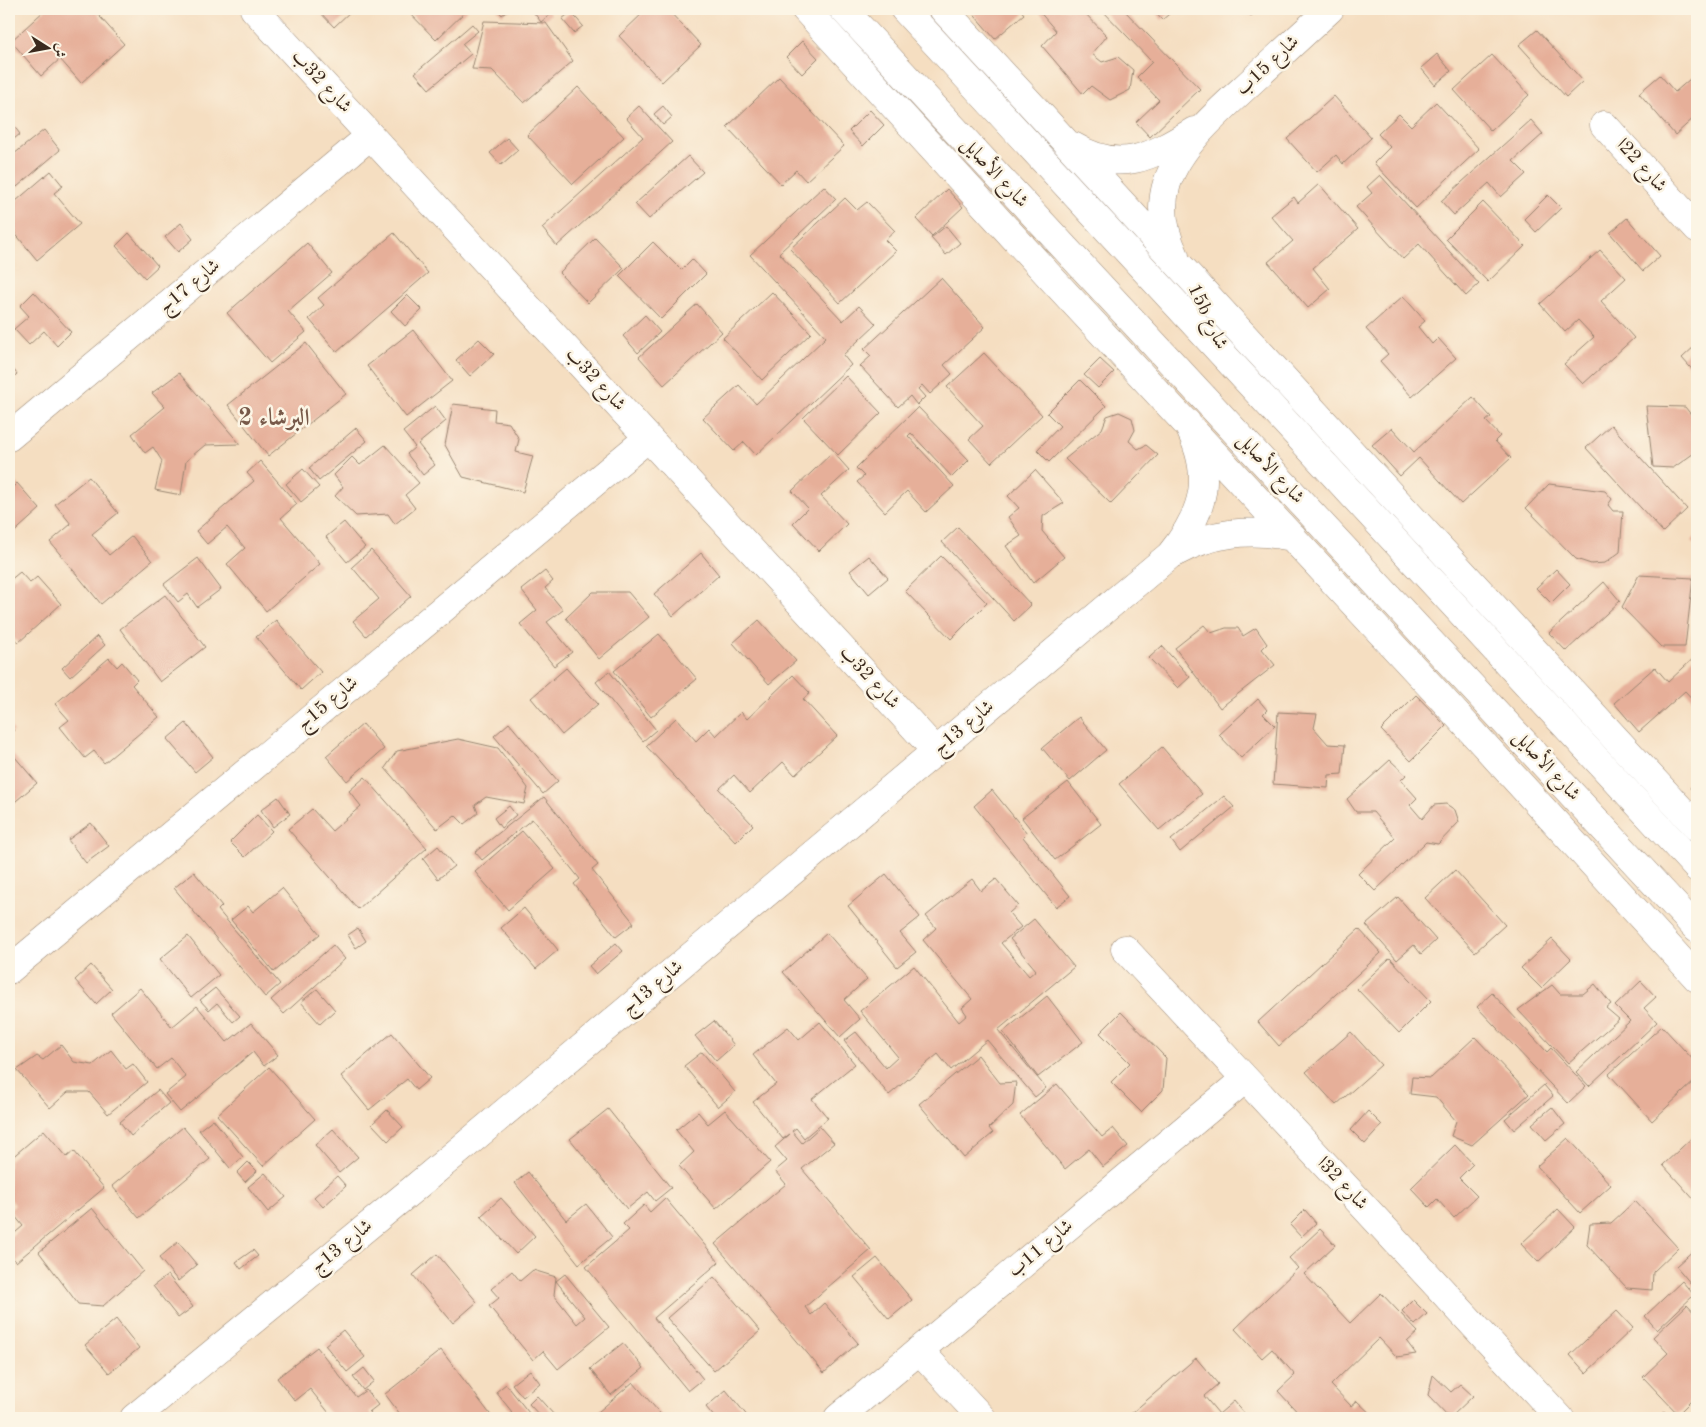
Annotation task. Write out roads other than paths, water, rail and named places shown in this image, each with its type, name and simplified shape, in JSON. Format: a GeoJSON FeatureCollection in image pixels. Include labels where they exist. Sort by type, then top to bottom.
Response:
{"type":"FeatureCollection","features":[{"type":"Feature","properties":{"kind":"street","name":"شارع 32ب"},"geometry":{"type":"LineString","coordinates":[[254,9],[936,751]]}},
{"type":"Feature","properties":{"kind":"street"},"geometry":{"type":"LineString","coordinates":[[805,9],[1697,978]]}},
{"type":"Feature","properties":{"kind":"street","name":"شارع الأصايل"},"geometry":{"type":"LineString","coordinates":[[843,9],[1697,929]]}},
{"type":"Feature","properties":{"kind":"street"},"geometry":{"type":"LineString","coordinates":[[904,9],[1697,868]]}},
{"type":"Feature","properties":{"kind":"street"},"geometry":{"type":"LineString","coordinates":[[942,9],[1697,827]]}},
{"type":"Feature","properties":{"kind":"street","name":"شارع 15ب"},"geometry":{"type":"LineString","coordinates":[[1062,138],[1087,154],[1116,160],[1146,158],[1161,151],[1206,123],[1330,9]]}},
{"type":"Feature","properties":{"kind":"street","name":"شارع 15ب"},"geometry":{"type":"LineString","coordinates":[[1186,272],[1177,259],[1165,230],[1164,199],[1173,168],[1206,123]]}},
{"type":"Feature","properties":{"kind":"street","name":"شارع 22ا"},"geometry":{"type":"LineString","coordinates":[[1604,126],[1697,228]]}},
{"type":"Feature","properties":{"kind":"street","name":"شارع 17ج"},"geometry":{"type":"LineString","coordinates":[[9,437],[370,136]]}},
{"type":"Feature","properties":{"kind":"street","name":"15b شارع"},"geometry":{"type":"LineString","coordinates":[[1186,272],[1228,361]]}},
{"type":"Feature","properties":{"kind":"street","name":"شارع 13ج"},"geometry":{"type":"LineString","coordinates":[[1170,555],[1195,520],[1204,480],[1197,440],[1187,423]]}},
{"type":"Feature","properties":{"kind":"street","name":"شارع 15ج"},"geometry":{"type":"LineString","coordinates":[[9,970],[648,438]]}},
{"type":"Feature","properties":{"kind":"street","name":"شارع 13ج"},"geometry":{"type":"LineString","coordinates":[[134,1418],[412,1190],[1170,555],[1194,542],[1218,535],[1268,532],[1293,537]]}},
{"type":"Feature","properties":{"kind":"street","name":"شارع 32ا"},"geometry":{"type":"LineString","coordinates":[[1125,949],[1560,1418]]}},
{"type":"Feature","properties":{"kind":"street","name":"شارع 11ب"},"geometry":{"type":"LineString","coordinates":[[838,1418],[1245,1079]]}},
{"type":"Feature","properties":{"kind":"street"},"geometry":{"type":"LineString","coordinates":[[920,1350],[982,1418]]}},
{"type":"Feature","properties":{"kind":"district","name":"البرشاء 2"},"geometry":{"type":"Point","coordinates":[274,419]}}]}
